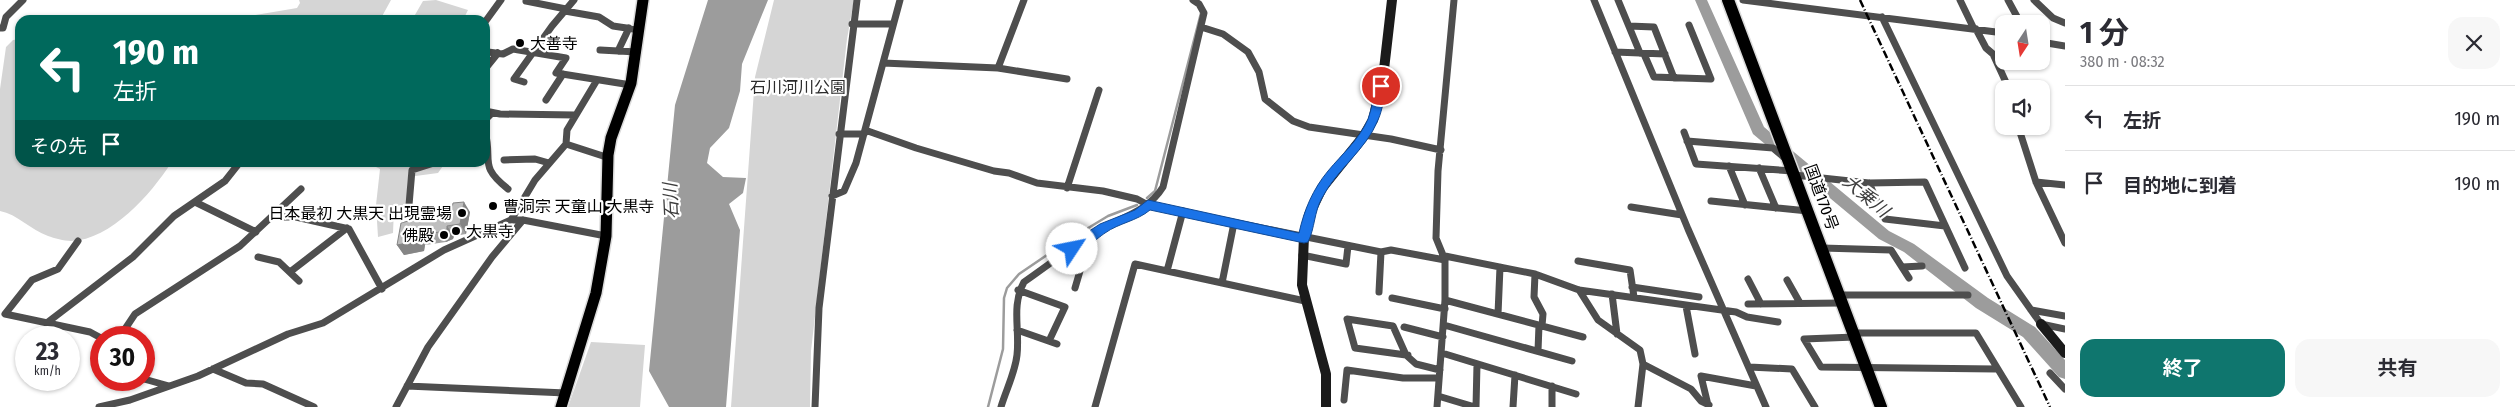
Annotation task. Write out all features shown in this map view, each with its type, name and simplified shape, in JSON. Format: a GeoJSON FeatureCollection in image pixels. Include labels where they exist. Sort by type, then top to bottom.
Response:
{"type":"FeatureCollection","features":[{"type":"Feature","properties":{"kind":"highway","name":"国道170号"},"geometry":{"type":"LineString","coordinates":[[1728,0],[1881,407]]}},
{"type":"Feature","properties":{"kind":"main road"},"geometry":{"type":"LineString","coordinates":[[561,407],[596,293],[606,236],[608,155],[611,138],[631,85],[637,52],[635,29],[643,0]]}},
{"type":"Feature","properties":{"kind":"street"},"geometry":{"type":"LineString","coordinates":[[0,28],[3,28],[6,17],[23,0]]}},
{"type":"Feature","properties":{"kind":"street"},"geometry":{"type":"LineString","coordinates":[[490,15],[501,0]]}},
{"type":"Feature","properties":{"kind":"street"},"geometry":{"type":"LineString","coordinates":[[524,82],[514,79],[574,0]]}},
{"type":"Feature","properties":{"kind":"street"},"geometry":{"type":"LineString","coordinates":[[815,407],[819,316],[856,0]]}},
{"type":"Feature","properties":{"kind":"street"},"geometry":{"type":"LineString","coordinates":[[832,196],[844,191],[865,132],[900,0]]}},
{"type":"Feature","properties":{"kind":"street"},"geometry":{"type":"LineString","coordinates":[[998,68],[1024,0]]}},
{"type":"Feature","properties":{"kind":"street"},"geometry":{"type":"LineString","coordinates":[[1001,407],[1017,355],[1015,299],[1018,290],[1024,282],[1104,227],[1139,213],[1163,187],[1204,13],[1199,4],[1193,0]]}},
{"type":"Feature","properties":{"kind":"street"},"geometry":{"type":"LineString","coordinates":[[1326,407],[1328,381],[1324,359],[1302,286],[1304,238],[1308,214],[1318,195],[1331,175],[1365,135],[1373,119],[1378,100],[1392,0]]}},
{"type":"Feature","properties":{"kind":"street"},"geometry":{"type":"LineString","coordinates":[[1437,407],[1446,300],[1445,258],[1436,238],[1440,150],[1454,0]]}},
{"type":"Feature","properties":{"kind":"street"},"geometry":{"type":"LineString","coordinates":[[1594,0],[1682,215],[1766,407]]}},
{"type":"Feature","properties":{"kind":"street"},"geometry":{"type":"LineString","coordinates":[[1618,0],[1654,77],[1711,79],[1689,25]]}},
{"type":"Feature","properties":{"kind":"street"},"geometry":{"type":"LineString","coordinates":[[1743,0],[1995,31]]}},
{"type":"Feature","properties":{"kind":"street"},"geometry":{"type":"LineString","coordinates":[[1960,0],[1986,48],[1993,54],[2005,80]]}},
{"type":"Feature","properties":{"kind":"street"},"geometry":{"type":"LineString","coordinates":[[2008,0],[2016,15]]}},
{"type":"Feature","properties":{"kind":"street"},"geometry":{"type":"LineString","coordinates":[[2034,0],[2054,18],[2065,23]]}},
{"type":"Feature","properties":{"kind":"street"},"geometry":{"type":"LineString","coordinates":[[526,1],[599,16],[612,26],[635,29]]}},
{"type":"Feature","properties":{"kind":"street"},"geometry":{"type":"LineString","coordinates":[[1882,17],[2007,276],[2041,324],[2065,353]]}},
{"type":"Feature","properties":{"kind":"street"},"geometry":{"type":"LineString","coordinates":[[852,24],[893,24]]}},
{"type":"Feature","properties":{"kind":"street"},"geometry":{"type":"LineString","coordinates":[[1629,26],[1654,27],[1674,78]]}},
{"type":"Feature","properties":{"kind":"street"},"geometry":{"type":"LineString","coordinates":[[1201,27],[1223,34],[1248,52],[1258,67],[1265,99],[1293,121],[1309,127],[1365,135],[1440,150]]}},
{"type":"Feature","properties":{"kind":"street"},"geometry":{"type":"LineString","coordinates":[[618,51],[635,29]]}},
{"type":"Feature","properties":{"kind":"street"},"geometry":{"type":"LineString","coordinates":[[2050,44],[2065,46]]}},
{"type":"Feature","properties":{"kind":"street"},"geometry":{"type":"LineString","coordinates":[[490,52],[508,53],[513,49],[566,58],[556,73],[631,85]]}},
{"type":"Feature","properties":{"kind":"street"},"geometry":{"type":"LineString","coordinates":[[600,50],[637,52]]}},
{"type":"Feature","properties":{"kind":"street"},"geometry":{"type":"LineString","coordinates":[[1615,52],[1665,54]]}},
{"type":"Feature","properties":{"kind":"street"},"geometry":{"type":"LineString","coordinates":[[490,63],[498,54]]}},
{"type":"Feature","properties":{"kind":"street"},"geometry":{"type":"LineString","coordinates":[[883,63],[998,68],[1044,73],[1067,79]]}},
{"type":"Feature","properties":{"kind":"street"},"geometry":{"type":"LineString","coordinates":[[546,100],[563,74]]}},
{"type":"Feature","properties":{"kind":"street"},"geometry":{"type":"LineString","coordinates":[[511,220],[535,180],[566,144],[567,130],[597,80]]}},
{"type":"Feature","properties":{"kind":"street"},"geometry":{"type":"LineString","coordinates":[[1068,188],[1099,90]]}},
{"type":"Feature","properties":{"kind":"street"},"geometry":{"type":"LineString","coordinates":[[490,112],[575,115]]}},
{"type":"Feature","properties":{"kind":"street"},"geometry":{"type":"LineString","coordinates":[[839,134],[865,132],[994,171],[1009,173],[1037,183],[1068,188],[1103,190],[1137,199],[1148,205],[1304,238],[1381,252],[1391,250],[1500,267],[1535,274],[1579,290],[1724,311],[1778,322]]}},
{"type":"Feature","properties":{"kind":"street"},"geometry":{"type":"LineString","coordinates":[[1684,132],[1696,164],[1792,169],[1870,183],[1926,182],[1965,268]]}},
{"type":"Feature","properties":{"kind":"street"},"geometry":{"type":"LineString","coordinates":[[2021,135],[2036,182],[2065,244]]}},
{"type":"Feature","properties":{"kind":"street"},"geometry":{"type":"LineString","coordinates":[[1687,141],[1773,148],[1792,169]]}},
{"type":"Feature","properties":{"kind":"street"},"geometry":{"type":"LineString","coordinates":[[566,144],[603,156],[608,155]]}},
{"type":"Feature","properties":{"kind":"street"},"geometry":{"type":"LineString","coordinates":[[504,160],[535,159],[550,163]]}},
{"type":"Feature","properties":{"kind":"street"},"geometry":{"type":"LineString","coordinates":[[1729,166],[1745,204]]}},
{"type":"Feature","properties":{"kind":"street"},"geometry":{"type":"LineString","coordinates":[[48,322],[132,257],[174,216],[226,181],[236,167]]}},
{"type":"Feature","properties":{"kind":"street"},"geometry":{"type":"LineString","coordinates":[[409,205],[412,170],[421,167]]}},
{"type":"Feature","properties":{"kind":"street"},"geometry":{"type":"LineString","coordinates":[[486,167],[490,176],[508,189]]}},
{"type":"Feature","properties":{"kind":"street"},"geometry":{"type":"LineString","coordinates":[[1758,168],[1776,208]]}},
{"type":"Feature","properties":{"kind":"street"},"geometry":{"type":"LineString","coordinates":[[2036,182],[2065,185]]}},
{"type":"Feature","properties":{"kind":"street"},"geometry":{"type":"LineString","coordinates":[[1870,183],[1885,219],[1945,226]]}},
{"type":"Feature","properties":{"kind":"street"},"geometry":{"type":"LineString","coordinates":[[127,326],[135,314],[240,246],[302,190]]}},
{"type":"Feature","properties":{"kind":"street"},"geometry":{"type":"LineString","coordinates":[[1711,201],[1808,211]]}},
{"type":"Feature","properties":{"kind":"street"},"geometry":{"type":"LineString","coordinates":[[195,202],[256,232]]}},
{"type":"Feature","properties":{"kind":"street"},"geometry":{"type":"LineString","coordinates":[[1631,207],[1682,215]]}},
{"type":"Feature","properties":{"kind":"street"},"geometry":{"type":"LineString","coordinates":[[1168,271],[1182,211]]}},
{"type":"Feature","properties":{"kind":"street"},"geometry":{"type":"LineString","coordinates":[[273,217],[296,217],[347,228],[382,289]]}},
{"type":"Feature","properties":{"kind":"street"},"geometry":{"type":"LineString","coordinates":[[99,407],[130,400],[170,386],[213,369],[288,334],[323,323],[444,250],[511,220],[523,220],[606,236]]}},
{"type":"Feature","properties":{"kind":"street"},"geometry":{"type":"LineString","coordinates":[[396,407],[428,347],[492,257],[523,220]]}},
{"type":"Feature","properties":{"kind":"street"},"geometry":{"type":"LineString","coordinates":[[1222,283],[1234,223]]}},
{"type":"Feature","properties":{"kind":"street"},"geometry":{"type":"LineString","coordinates":[[290,272],[347,228]]}},
{"type":"Feature","properties":{"kind":"street"},"geometry":{"type":"LineString","coordinates":[[78,241],[58,269],[32,280],[2,315],[41,323],[48,322],[90,332]]}},
{"type":"Feature","properties":{"kind":"street"},"geometry":{"type":"LineString","coordinates":[[1302,255],[1346,264],[1348,246]]}},
{"type":"Feature","properties":{"kind":"street"},"geometry":{"type":"LineString","coordinates":[[1822,248],[1891,250],[1909,278]]}},
{"type":"Feature","properties":{"kind":"street"},"geometry":{"type":"LineString","coordinates":[[1072,249],[1085,254],[1075,288]]}},
{"type":"Feature","properties":{"kind":"street"},"geometry":{"type":"LineString","coordinates":[[1379,292],[1381,252]]}},
{"type":"Feature","properties":{"kind":"street"},"geometry":{"type":"LineString","coordinates":[[258,257],[279,262],[299,281]]}},
{"type":"Feature","properties":{"kind":"street"},"geometry":{"type":"LineString","coordinates":[[1578,261],[1630,270],[1634,297]]}},
{"type":"Feature","properties":{"kind":"street"},"geometry":{"type":"LineString","coordinates":[[1095,407],[1135,264],[1305,301]]}},
{"type":"Feature","properties":{"kind":"street"},"geometry":{"type":"LineString","coordinates":[[1902,267],[1922,266]]}},
{"type":"Feature","properties":{"kind":"street"},"geometry":{"type":"LineString","coordinates":[[1498,314],[1500,267]]}},
{"type":"Feature","properties":{"kind":"street"},"geometry":{"type":"LineString","coordinates":[[1535,274],[1534,297],[1543,314],[1538,351]]}},
{"type":"Feature","properties":{"kind":"street"},"geometry":{"type":"LineString","coordinates":[[1748,279],[1761,304]]}},
{"type":"Feature","properties":{"kind":"street"},"geometry":{"type":"LineString","coordinates":[[1788,280],[1800,303]]}},
{"type":"Feature","properties":{"kind":"street"},"geometry":{"type":"LineString","coordinates":[[1632,287],[1699,297]]}},
{"type":"Feature","properties":{"kind":"street"},"geometry":{"type":"LineString","coordinates":[[1018,290],[1065,306],[1049,341]]}},
{"type":"Feature","properties":{"kind":"street"},"geometry":{"type":"LineString","coordinates":[[1579,290],[1598,320],[1640,350],[1643,364],[1638,407]]}},
{"type":"Feature","properties":{"kind":"street"},"geometry":{"type":"LineString","coordinates":[[1612,294],[1617,334]]}},
{"type":"Feature","properties":{"kind":"street"},"geometry":{"type":"LineString","coordinates":[[1748,304],[1968,295]]}},
{"type":"Feature","properties":{"kind":"street"},"geometry":{"type":"LineString","coordinates":[[1392,298],[1445,309]]}},
{"type":"Feature","properties":{"kind":"street"},"geometry":{"type":"LineString","coordinates":[[1446,300],[1584,337]]}},
{"type":"Feature","properties":{"kind":"street"},"geometry":{"type":"LineString","coordinates":[[1686,306],[1695,354]]}},
{"type":"Feature","properties":{"kind":"street"},"geometry":{"type":"LineString","coordinates":[[2031,310],[2065,316]]}},
{"type":"Feature","properties":{"kind":"street"},"geometry":{"type":"LineString","coordinates":[[1408,355],[1355,348],[1347,319],[1393,326],[1402,349],[1408,355],[1416,364],[1440,374]]}},
{"type":"Feature","properties":{"kind":"street"},"geometry":{"type":"LineString","coordinates":[[2041,324],[2065,329]]}},
{"type":"Feature","properties":{"kind":"street"},"geometry":{"type":"LineString","coordinates":[[1444,325],[1572,361]]}},
{"type":"Feature","properties":{"kind":"street"},"geometry":{"type":"LineString","coordinates":[[1404,327],[1443,337]]}},
{"type":"Feature","properties":{"kind":"street"},"geometry":{"type":"LineString","coordinates":[[1017,330],[1057,344]]}},
{"type":"Feature","properties":{"kind":"street"},"geometry":{"type":"LineString","coordinates":[[1996,369],[1821,367],[1804,339],[1854,335],[1976,333],[2020,407]]}},
{"type":"Feature","properties":{"kind":"street"},"geometry":{"type":"LineString","coordinates":[[1442,353],[1576,394]]}},
{"type":"Feature","properties":{"kind":"street"},"geometry":{"type":"LineString","coordinates":[[1438,396],[1475,407],[1477,364]]}},
{"type":"Feature","properties":{"kind":"street"},"geometry":{"type":"LineString","coordinates":[[1643,364],[1691,388],[1701,401],[1710,406]]}},
{"type":"Feature","properties":{"kind":"street"},"geometry":{"type":"LineString","coordinates":[[1748,367],[1792,369],[1815,407]]}},
{"type":"Feature","properties":{"kind":"street"},"geometry":{"type":"LineString","coordinates":[[213,369],[246,383],[263,384],[314,407]]}},
{"type":"Feature","properties":{"kind":"street"},"geometry":{"type":"LineString","coordinates":[[1344,400],[1347,370],[1403,378],[1440,374]]}},
{"type":"Feature","properties":{"kind":"street"},"geometry":{"type":"LineString","coordinates":[[2050,373],[2065,389]]}},
{"type":"Feature","properties":{"kind":"street"},"geometry":{"type":"LineString","coordinates":[[1513,407],[1515,375]]}},
{"type":"Feature","properties":{"kind":"street"},"geometry":{"type":"LineString","coordinates":[[1710,406],[1701,376],[1756,386]]}},
{"type":"Feature","properties":{"kind":"street"},"geometry":{"type":"LineString","coordinates":[[155,382],[170,386]]}},
{"type":"Feature","properties":{"kind":"street"},"geometry":{"type":"LineString","coordinates":[[407,386],[566,393]]}},
{"type":"Feature","properties":{"kind":"street"},"geometry":{"type":"LineString","coordinates":[[1552,386],[1552,407]]}},
{"type":"Feature","properties":{"kind":"green space"},"geometry":{"type":"Polygon","coordinates":[[[299,0],[391,0],[383,15],[256,15],[297,8],[300,3],[299,0]]]}},
{"type":"Feature","properties":{"kind":"green space"},"geometry":{"type":"Polygon","coordinates":[[[436,0],[468,10],[466,15],[415,15],[423,1],[436,0]]]}},
{"type":"Feature","properties":{"kind":"green space","name":"石川河川公園"},"geometry":{"type":"Polygon","coordinates":[[[774,0],[854,0],[847,39],[811,351],[810,407],[731,407],[755,77],[774,0]]]}},
{"type":"Feature","properties":{"kind":"green space"},"geometry":{"type":"Polygon","coordinates":[[[15,40],[15,167],[168,167],[141,201],[115,224],[101,233],[86,239],[68,241],[50,237],[12,215],[0,211],[0,89],[6,47],[15,40]]]}},
{"type":"Feature","properties":{"kind":"green space"},"geometry":{"type":"Polygon","coordinates":[[[376,167],[442,167],[438,173],[408,177],[407,206],[394,209],[393,233],[378,237],[376,205],[380,169],[376,167]]]}},
{"type":"Feature","properties":{"kind":"green space"},"geometry":{"type":"Polygon","coordinates":[[[591,342],[645,345],[640,407],[568,407],[591,342]]]}},
{"type":"Feature","properties":{"kind":"water","name":"石川"},"geometry":{"type":"Polygon","coordinates":[[[708,0],[768,0],[742,64],[740,91],[729,128],[710,148],[707,163],[723,177],[746,178],[743,193],[729,204],[740,230],[726,407],[669,407],[649,371],[675,105],[708,0]]]}},
{"type":"Feature","properties":{"kind":"building"},"geometry":{"type":"Polygon","coordinates":[[[464,202],[460,224],[447,226],[447,229],[440,232],[418,235],[417,241],[397,245],[401,223],[426,216],[451,214],[453,203],[464,202]]]}},
{"type":"Feature","properties":{"kind":"waterway","name":"大乗川"},"geometry":{"type":"LineString","coordinates":[[1701,0],[1758,130],[1884,235],[1909,248],[1982,303],[2029,332],[2065,372]]}},
{"type":"Feature","properties":{"kind":"waterway"},"geometry":{"type":"LineString","coordinates":[[1147,198],[1155,191],[1201,13]]}},
{"type":"Feature","properties":{"kind":"waterway"},"geometry":{"type":"LineString","coordinates":[[988,407],[1003,349],[1004,298],[1007,288],[1019,274],[1075,236],[1108,216],[1137,205]]}},
{"type":"Feature","properties":{"kind":"railway"},"geometry":{"type":"LineString","coordinates":[[1860,0],[2050,407]]}},
{"type":"Feature","properties":{"kind":"place","name":"大善寺"},"geometry":{"type":"Point","coordinates":[520,43]}},
{"type":"Feature","properties":{"kind":"place","name":"曹洞宗 天童山 大黒寺"},"geometry":{"type":"Point","coordinates":[493,206]}},
{"type":"Feature","properties":{"kind":"place","name":"日本最初 大黒天 出現霊場"},"geometry":{"type":"Point","coordinates":[462,213]}},
{"type":"Feature","properties":{"kind":"place","name":"大黒寺"},"geometry":{"type":"Point","coordinates":[456,231]}},
{"type":"Feature","properties":{"kind":"place","name":"佛殿"},"geometry":{"type":"Point","coordinates":[444,235]}},
{"type":"Feature","properties":{"kind":"route"},"geometry":{"type":"LineString","coordinates":[[1072,249],[1104,227],[1139,213],[1148,205],[1304,238],[1308,214],[1318,195],[1331,175],[1365,135],[1373,119],[1381,86]]}}]}
